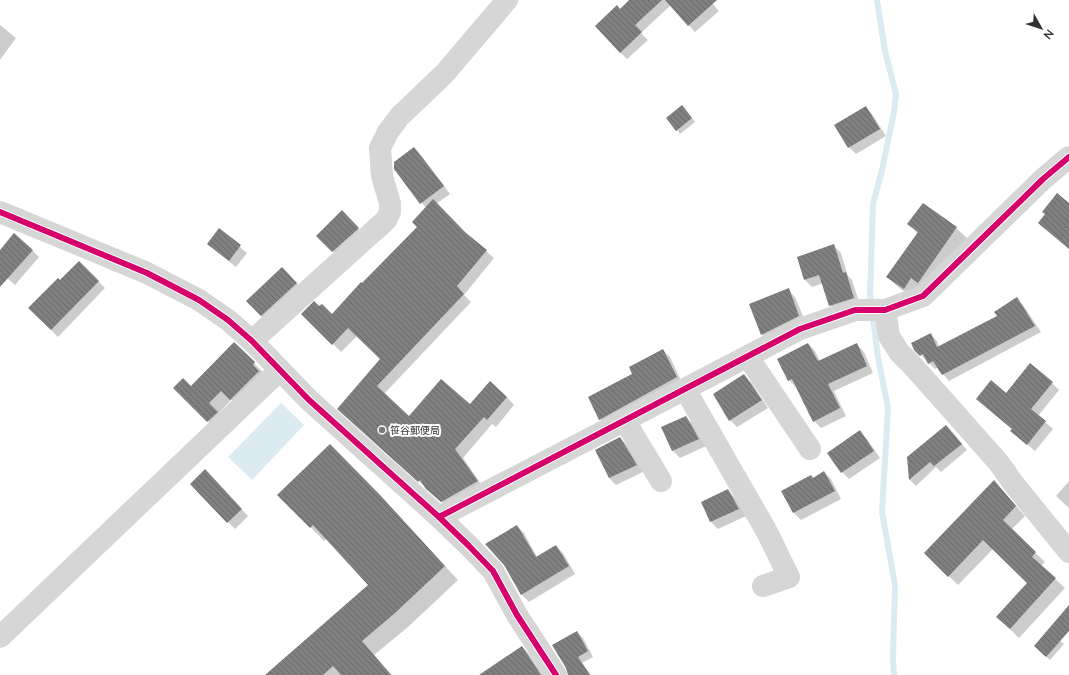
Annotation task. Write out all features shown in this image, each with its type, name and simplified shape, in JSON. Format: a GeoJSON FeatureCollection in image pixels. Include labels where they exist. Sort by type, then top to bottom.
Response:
{"type":"FeatureCollection","features":[{"type":"Feature","properties":{"kind":"street"},"geometry":{"type":"LineString","coordinates":[[252,341],[386,220],[390,212],[390,203],[382,176],[380,148],[388,132],[398,117],[445,73],[508,0]]}},
{"type":"Feature","properties":{"kind":"street"},"geometry":{"type":"LineString","coordinates":[[438,517],[800,329],[855,310],[885,310],[923,296],[1043,179],[1069,157]]}},
{"type":"Feature","properties":{"kind":"street"},"geometry":{"type":"LineString","coordinates":[[0,212],[147,273],[199,300],[228,320],[252,341],[309,400],[470,546],[493,571],[517,615],[556,675]]}},
{"type":"Feature","properties":{"kind":"street"},"geometry":{"type":"LineString","coordinates":[[885,310],[890,336],[899,352],[999,462],[1013,483],[1069,552]]}},
{"type":"Feature","properties":{"kind":"street"},"geometry":{"type":"LineString","coordinates":[[748,357],[810,449]]}},
{"type":"Feature","properties":{"kind":"street"},"geometry":{"type":"LineString","coordinates":[[0,637],[280,370]]}},
{"type":"Feature","properties":{"kind":"street"},"geometry":{"type":"LineString","coordinates":[[685,389],[767,532],[789,577],[762,586]]}},
{"type":"Feature","properties":{"kind":"street"},"geometry":{"type":"LineString","coordinates":[[625,421],[661,481]]}},
{"type":"Feature","properties":{"kind":"shaded area"},"geometry":{"type":"Polygon","coordinates":[[[281,403],[304,425],[252,480],[228,457],[281,403]]]}},
{"type":"Feature","properties":{"kind":"building"},"geometry":{"type":"Polygon","coordinates":[[[629,0],[662,0],[635,25],[642,32],[620,53],[595,26],[617,5],[620,9],[629,0]]]}},
{"type":"Feature","properties":{"kind":"building"},"geometry":{"type":"Polygon","coordinates":[[[665,0],[717,0],[688,26],[665,0]]]}},
{"type":"Feature","properties":{"kind":"building"},"geometry":{"type":"Polygon","coordinates":[[[682,105],[692,118],[676,131],[666,118],[682,105]]]}},
{"type":"Feature","properties":{"kind":"building"},"geometry":{"type":"Polygon","coordinates":[[[866,106],[880,129],[848,148],[834,125],[866,106]]]}},
{"type":"Feature","properties":{"kind":"building"},"geometry":{"type":"Polygon","coordinates":[[[414,147],[444,186],[420,204],[394,169],[394,162],[414,147]]]}},
{"type":"Feature","properties":{"kind":"building"},"geometry":{"type":"Polygon","coordinates":[[[1057,193],[1069,203],[1069,249],[1038,223],[1045,214],[1042,212],[1057,193]]]}},
{"type":"Feature","properties":{"kind":"building"},"geometry":{"type":"Polygon","coordinates":[[[433,199],[466,233],[487,250],[457,286],[464,294],[377,386],[409,416],[441,379],[470,404],[490,381],[507,397],[487,420],[484,417],[455,449],[478,481],[441,502],[426,489],[420,480],[418,482],[337,409],[380,359],[348,328],[332,345],[301,314],[314,301],[319,306],[322,304],[332,314],[361,282],[362,283],[417,227],[412,222],[433,199]]]}},
{"type":"Feature","properties":{"kind":"building"},"geometry":{"type":"Polygon","coordinates":[[[923,203],[957,227],[918,283],[911,278],[904,289],[886,277],[918,232],[907,224],[923,203]]]}},
{"type":"Feature","properties":{"kind":"building"},"geometry":{"type":"Polygon","coordinates":[[[342,210],[359,228],[332,252],[316,236],[342,210]]]}},
{"type":"Feature","properties":{"kind":"building"},"geometry":{"type":"Polygon","coordinates":[[[219,228],[241,245],[229,261],[207,244],[219,228]]]}},
{"type":"Feature","properties":{"kind":"building"},"geometry":{"type":"Polygon","coordinates":[[[14,233],[33,250],[0,287],[0,250],[14,233]]]}},
{"type":"Feature","properties":{"kind":"building"},"geometry":{"type":"Polygon","coordinates":[[[834,244],[843,273],[846,272],[854,298],[829,306],[819,275],[804,280],[797,257],[834,244]]]}},
{"type":"Feature","properties":{"kind":"building"},"geometry":{"type":"Polygon","coordinates":[[[79,261],[99,281],[51,330],[28,308],[58,278],[60,280],[79,261]]]}},
{"type":"Feature","properties":{"kind":"building"},"geometry":{"type":"Polygon","coordinates":[[[282,267],[297,283],[261,316],[246,301],[282,267]]]}},
{"type":"Feature","properties":{"kind":"building"},"geometry":{"type":"Polygon","coordinates":[[[789,288],[799,316],[761,335],[749,304],[789,288]]]}},
{"type":"Feature","properties":{"kind":"building"},"geometry":{"type":"Polygon","coordinates":[[[1017,297],[1035,326],[942,375],[933,361],[928,364],[923,354],[920,356],[914,350],[911,343],[931,333],[937,347],[997,316],[994,312],[1017,297]]]}},
{"type":"Feature","properties":{"kind":"building"},"geometry":{"type":"Polygon","coordinates":[[[234,342],[255,362],[253,365],[259,371],[230,400],[221,391],[209,403],[218,412],[207,422],[173,388],[183,378],[191,386],[234,342]]]}},
{"type":"Feature","properties":{"kind":"building"},"geometry":{"type":"Polygon","coordinates":[[[808,343],[818,361],[857,343],[867,366],[828,384],[840,408],[813,422],[792,379],[788,381],[777,359],[808,343]]]}},
{"type":"Feature","properties":{"kind":"building"},"geometry":{"type":"Polygon","coordinates":[[[663,349],[677,377],[599,420],[588,397],[632,374],[629,367],[663,349]]]}},
{"type":"Feature","properties":{"kind":"building"},"geometry":{"type":"Polygon","coordinates":[[[1030,363],[1053,382],[1031,409],[1046,421],[1027,445],[1010,431],[1012,429],[976,399],[991,380],[1006,393],[1030,363]]]}},
{"type":"Feature","properties":{"kind":"building"},"geometry":{"type":"Polygon","coordinates":[[[744,374],[762,400],[729,421],[713,394],[744,374]]]}},
{"type":"Feature","properties":{"kind":"building"},"geometry":{"type":"Polygon","coordinates":[[[686,416],[699,439],[672,451],[661,427],[686,416]]]}},
{"type":"Feature","properties":{"kind":"building"},"geometry":{"type":"Polygon","coordinates":[[[946,425],[962,444],[934,466],[930,462],[909,480],[907,457],[946,425]]]}},
{"type":"Feature","properties":{"kind":"building"},"geometry":{"type":"Polygon","coordinates":[[[860,430],[874,451],[841,473],[827,453],[860,430]]]}},
{"type":"Feature","properties":{"kind":"building"},"geometry":{"type":"Polygon","coordinates":[[[620,437],[637,465],[609,478],[595,450],[620,437]]]}},
{"type":"Feature","properties":{"kind":"building"},"geometry":{"type":"Polygon","coordinates":[[[330,444],[381,496],[445,566],[395,613],[362,641],[391,675],[341,675],[333,666],[323,675],[265,675],[368,585],[313,525],[310,528],[277,495],[330,444]]]}},
{"type":"Feature","properties":{"kind":"building"},"geometry":{"type":"Polygon","coordinates":[[[205,469],[242,509],[227,523],[190,484],[205,469]]]}},
{"type":"Feature","properties":{"kind":"building"},"geometry":{"type":"Polygon","coordinates":[[[824,471],[835,491],[793,513],[781,491],[811,475],[813,478],[824,471]]]}},
{"type":"Feature","properties":{"kind":"building"},"geometry":{"type":"Polygon","coordinates":[[[994,480],[1016,506],[1003,520],[1036,552],[1032,557],[1056,578],[1010,629],[996,617],[1027,583],[983,540],[948,577],[924,553],[994,480]]]}},
{"type":"Feature","properties":{"kind":"building"},"geometry":{"type":"Polygon","coordinates":[[[728,489],[739,509],[710,522],[701,502],[728,489]]]}},
{"type":"Feature","properties":{"kind":"building"},"geometry":{"type":"Polygon","coordinates":[[[517,525],[536,557],[556,545],[569,566],[521,595],[504,565],[485,544],[517,525]]]}},
{"type":"Feature","properties":{"kind":"building"},"geometry":{"type":"Polygon","coordinates":[[[1069,605],[1069,631],[1046,657],[1034,646],[1069,605]]]}},
{"type":"Feature","properties":{"kind":"building"},"geometry":{"type":"Polygon","coordinates":[[[577,631],[588,651],[578,657],[590,675],[568,675],[566,668],[552,645],[577,631]]]}},
{"type":"Feature","properties":{"kind":"building"},"geometry":{"type":"Polygon","coordinates":[[[522,646],[541,675],[479,675],[522,646]]]}},
{"type":"Feature","properties":{"kind":"waterway"},"geometry":{"type":"LineString","coordinates":[[877,0],[885,51],[896,94],[894,112],[882,170],[873,204],[870,295],[878,357],[888,408],[882,512],[895,585],[894,675]]}},
{"type":"Feature","properties":{"kind":"cycle path"},"geometry":{"type":"LineString","coordinates":[[439,517],[800,329],[855,310],[885,310],[923,296],[1043,179],[1069,157]]}},
{"type":"Feature","properties":{"kind":"cycle path"},"geometry":{"type":"LineString","coordinates":[[0,212],[147,273],[199,300],[228,320],[252,341],[309,400],[439,517],[493,571],[517,615],[556,675]]}},
{"type":"Feature","properties":{"kind":"place","name":"笹谷郵便局"},"geometry":{"type":"Point","coordinates":[382,430]}}]}
